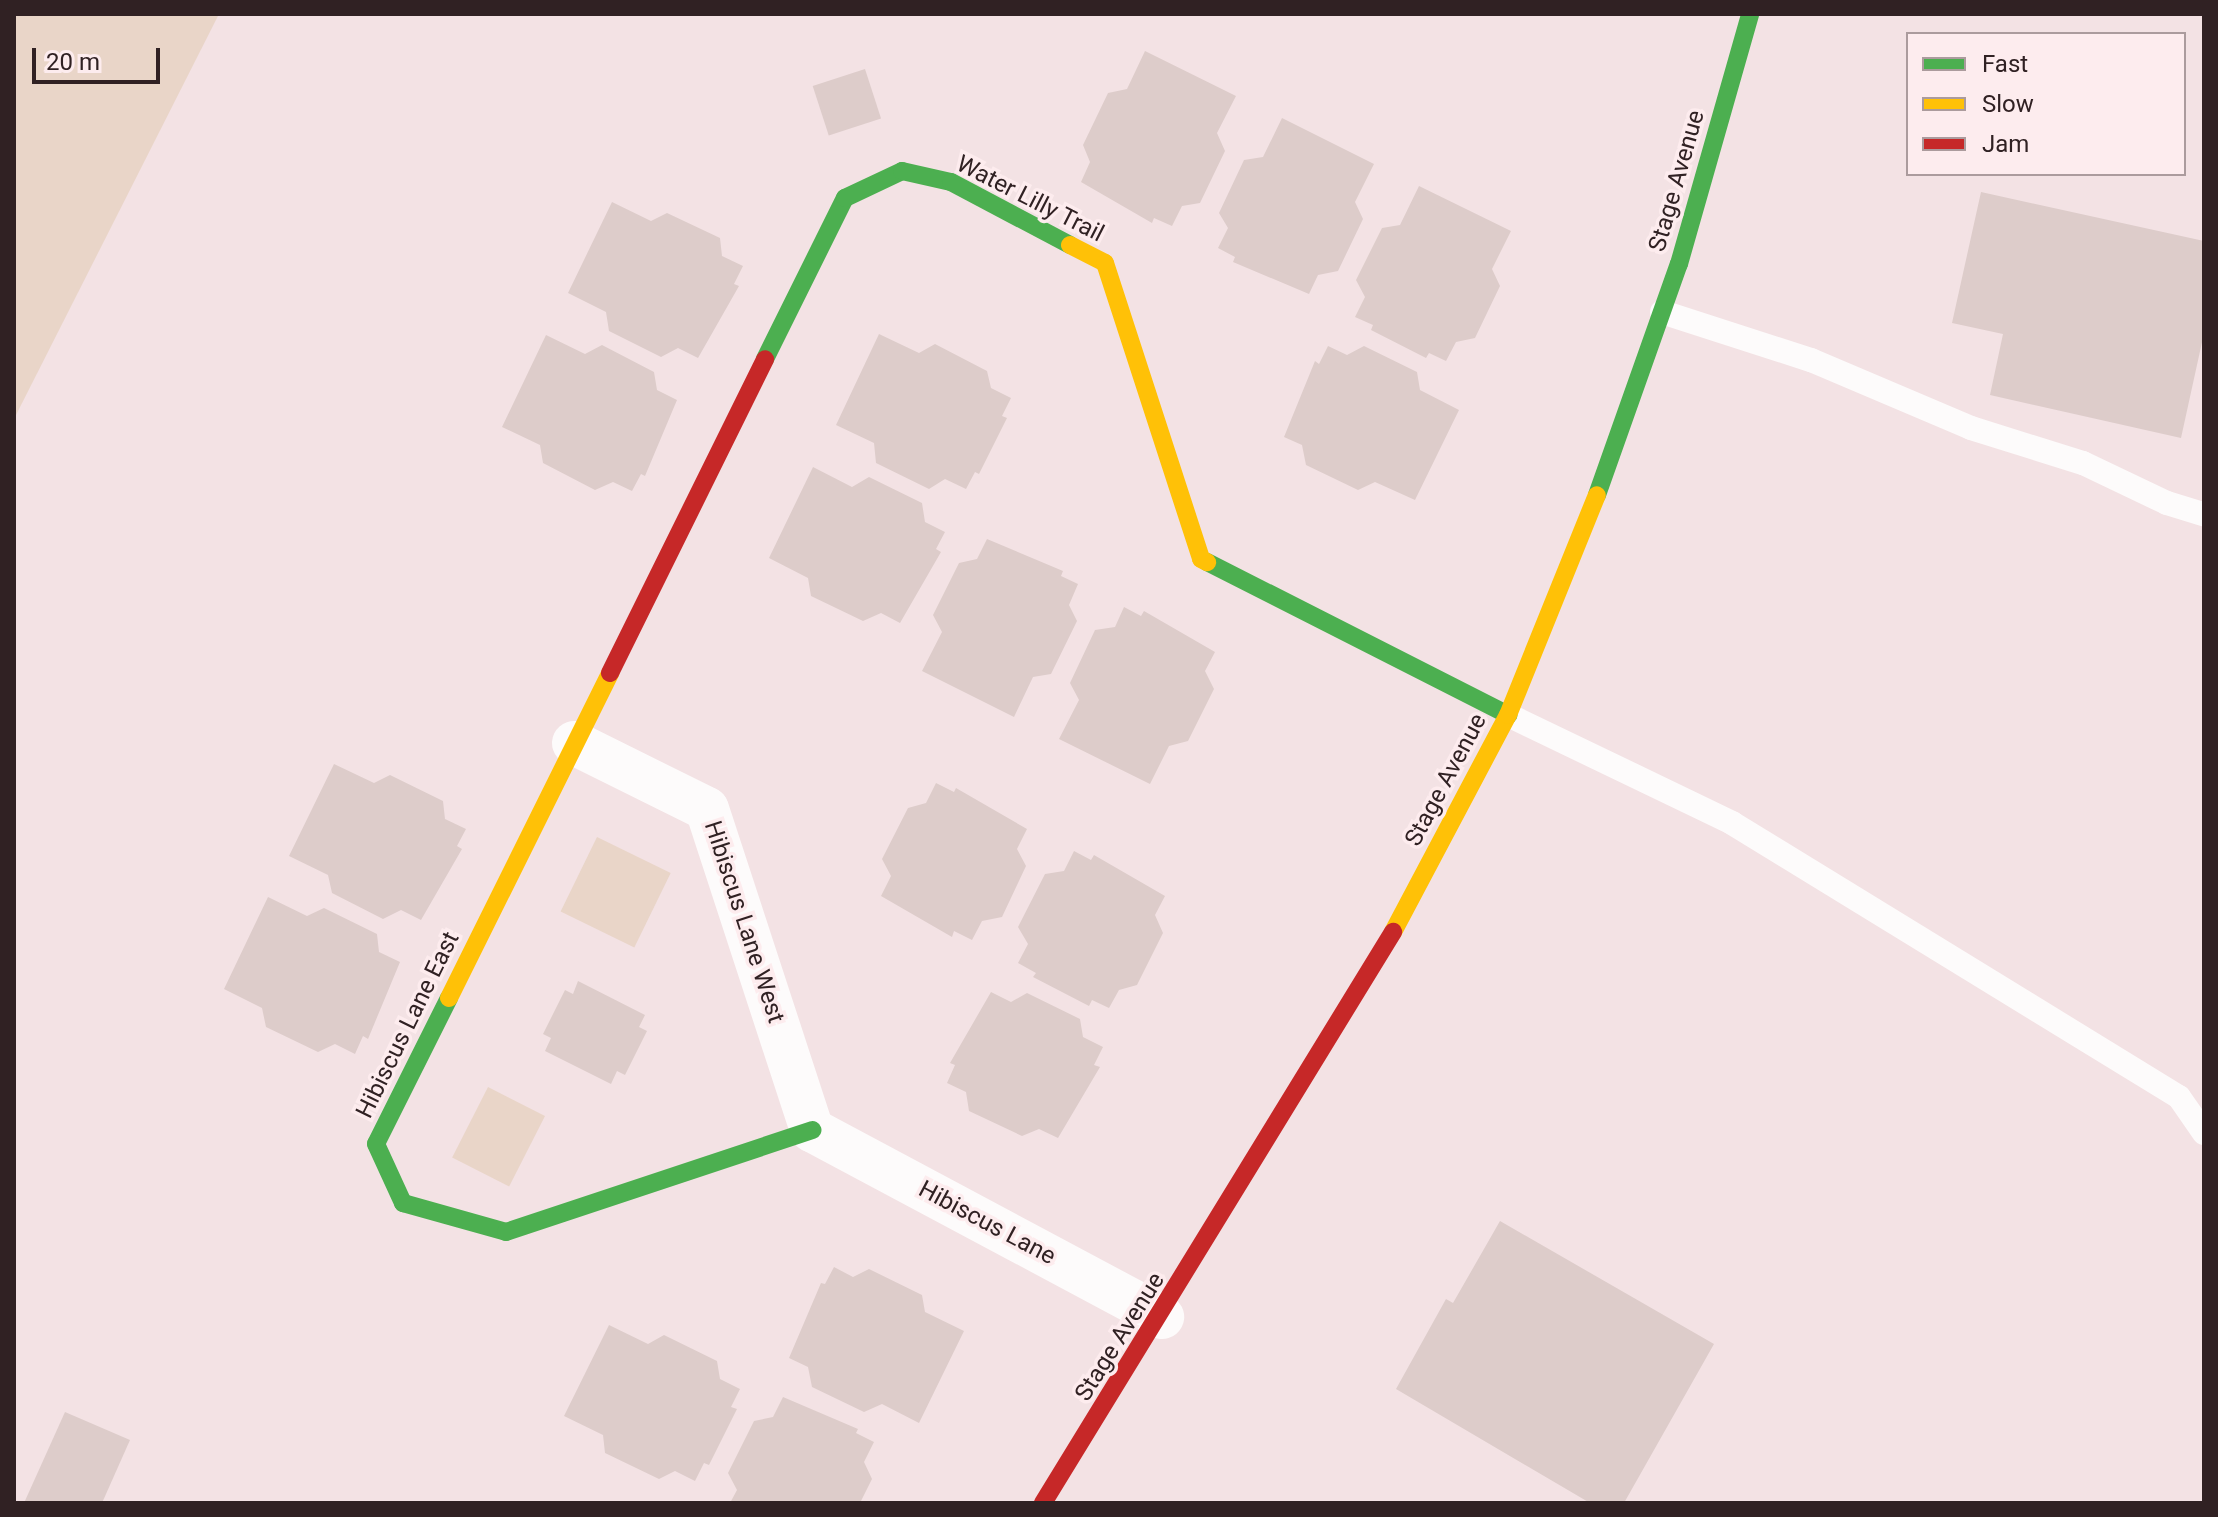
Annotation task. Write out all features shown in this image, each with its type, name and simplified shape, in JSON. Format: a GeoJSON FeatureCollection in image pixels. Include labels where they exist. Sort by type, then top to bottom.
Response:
{"type":"FeatureCollection","features":[{"type":"Feature","properties":{"kind":"street","name":"Stage Avenue"},"geometry":{"type":"LineString","coordinates":[[1043,1503],[1162,1317],[1371,974],[1508,715],[1574,560],[1662,312],[1750,14]]}},
{"type":"Feature","properties":{"kind":"street","name":"Water Lilly Trail"},"geometry":{"type":"LineString","coordinates":[[574,743],[845,198],[902,171],[951,182],[1105,263],[1201,559],[1508,715]]}},
{"type":"Feature","properties":{"kind":"street","name":"Hibiscus Lane West"},"geometry":{"type":"LineString","coordinates":[[574,743],[707,809],[812,1130]]}},
{"type":"Feature","properties":{"kind":"street","name":"Hibiscus Lane East"},"geometry":{"type":"LineString","coordinates":[[574,743],[376,1144],[403,1203],[506,1232],[812,1130]]}},
{"type":"Feature","properties":{"kind":"street","name":"Hibiscus Lane"},"geometry":{"type":"LineString","coordinates":[[812,1130],[1162,1317]]}},
{"type":"Feature","properties":{"kind":"lane"},"geometry":{"type":"LineString","coordinates":[[1662,312],[1811,360],[1971,428],[2083,463],[2167,503],[2204,514]]}},
{"type":"Feature","properties":{"kind":"lane"},"geometry":{"type":"LineString","coordinates":[[1508,715],[1732,823],[2179,1097],[2204,1133]]}},
{"type":"Feature","properties":{"kind":"shaded area"},"geometry":{"type":"Polygon","coordinates":[[[14,14],[219,14],[14,419],[14,14]]]}},
{"type":"Feature","properties":{"kind":"shaded area"},"geometry":{"type":"Polygon","coordinates":[[[597,837],[671,873],[634,948],[561,912],[597,837]]]}},
{"type":"Feature","properties":{"kind":"shaded area"},"geometry":{"type":"Polygon","coordinates":[[[488,1087],[545,1116],[509,1186],[452,1157],[488,1087]]]}},
{"type":"Feature","properties":{"kind":"building"},"geometry":{"type":"Polygon","coordinates":[[[1145,51],[1236,96],[1217,133],[1225,151],[1200,203],[1182,206],[1172,226],[1154,218],[1152,223],[1081,182],[1090,162],[1083,145],[1108,93],[1127,89],[1145,51]]]}},
{"type":"Feature","properties":{"kind":"building"},"geometry":{"type":"Polygon","coordinates":[[[865,69],[881,118],[829,135],[813,86],[865,69]]]}},
{"type":"Feature","properties":{"kind":"building"},"geometry":{"type":"Polygon","coordinates":[[[1282,118],[1374,164],[1355,202],[1363,219],[1338,271],[1318,275],[1309,294],[1233,262],[1235,257],[1218,248],[1228,228],[1219,213],[1244,160],[1263,157],[1282,118]]]}},
{"type":"Feature","properties":{"kind":"building"},"geometry":{"type":"Polygon","coordinates":[[[1419,186],[1511,231],[1492,269],[1500,286],[1475,338],[1456,342],[1446,361],[1429,353],[1426,358],[1371,330],[1373,325],[1355,317],[1365,297],[1356,280],[1382,228],[1400,225],[1419,186]]]}},
{"type":"Feature","properties":{"kind":"building"},"geometry":{"type":"Polygon","coordinates":[[[1981,192],[2204,241],[2204,333],[2181,438],[1990,395],[2003,334],[1952,323],[1981,192]]]}},
{"type":"Feature","properties":{"kind":"building"},"geometry":{"type":"Polygon","coordinates":[[[612,202],[651,221],[667,213],[720,238],[722,256],[743,266],[734,284],[739,286],[698,358],[678,348],[661,357],[609,331],[606,312],[568,293],[612,202]]]}},
{"type":"Feature","properties":{"kind":"building"},"geometry":{"type":"Polygon","coordinates":[[[879,334],[919,353],[935,344],[987,371],[991,388],[1011,398],[1002,416],[1007,418],[979,474],[975,472],[966,489],[945,479],[929,489],[876,463],[874,443],[836,425],[879,334]]]}},
{"type":"Feature","properties":{"kind":"building"},"geometry":{"type":"Polygon","coordinates":[[[546,335],[585,354],[602,345],[654,372],[657,390],[677,400],[645,476],[641,474],[632,491],[613,482],[595,490],[543,463],[540,445],[502,427],[546,335]]]}},
{"type":"Feature","properties":{"kind":"building"},"geometry":{"type":"Polygon","coordinates":[[[1328,346],[1347,355],[1364,346],[1417,372],[1420,390],[1459,410],[1415,500],[1375,482],[1358,490],[1306,465],[1302,445],[1284,437],[1315,361],[1319,364],[1328,346]]]}},
{"type":"Feature","properties":{"kind":"building"},"geometry":{"type":"Polygon","coordinates":[[[813,467],[852,487],[869,477],[922,503],[925,522],[945,532],[936,549],[941,552],[900,623],[881,613],[863,621],[811,596],[808,578],[769,558],[813,467]]]}},
{"type":"Feature","properties":{"kind":"building"},"geometry":{"type":"Polygon","coordinates":[[[987,539],[1063,571],[1061,576],[1078,584],[1069,605],[1077,621],[1051,674],[1033,677],[1014,717],[922,671],[942,632],[933,615],[959,563],[977,559],[987,539]]]}},
{"type":"Feature","properties":{"kind":"building"},"geometry":{"type":"Polygon","coordinates":[[[1124,607],[1141,616],[1144,611],[1215,652],[1205,671],[1214,689],[1188,741],[1169,746],[1150,784],[1059,739],[1079,700],[1070,683],[1095,630],[1115,627],[1124,607]]]}},
{"type":"Feature","properties":{"kind":"building"},"geometry":{"type":"Polygon","coordinates":[[[334,764],[374,783],[390,775],[443,801],[445,819],[466,829],[457,846],[462,849],[421,920],[401,910],[383,919],[332,893],[328,875],[289,856],[334,764]]]}},
{"type":"Feature","properties":{"kind":"building"},"geometry":{"type":"Polygon","coordinates":[[[936,783],[954,792],[956,788],[1027,829],[1017,849],[1026,866],[1002,917],[982,921],[972,940],[954,931],[952,937],[881,896],[891,876],[882,859],[908,808],[926,803],[936,783]]]}},
{"type":"Feature","properties":{"kind":"building"},"geometry":{"type":"Polygon","coordinates":[[[1074,851],[1091,860],[1094,855],[1165,896],[1155,915],[1163,933],[1137,985],[1119,990],[1109,1008],[1092,1000],[1089,1006],[1033,977],[1036,973],[1018,963],[1028,944],[1018,927],[1045,874],[1064,871],[1074,851]]]}},
{"type":"Feature","properties":{"kind":"building"},"geometry":{"type":"Polygon","coordinates":[[[268,897],[307,916],[324,908],[377,934],[379,952],[400,962],[368,1039],[363,1036],[355,1054],[335,1044],[318,1052],[266,1027],[262,1008],[224,989],[268,897]]]}},
{"type":"Feature","properties":{"kind":"building"},"geometry":{"type":"Polygon","coordinates":[[[578,981],[645,1015],[639,1027],[647,1031],[625,1075],[617,1071],[611,1084],[545,1051],[551,1038],[543,1034],[565,990],[573,994],[578,981]]]}},
{"type":"Feature","properties":{"kind":"building"},"geometry":{"type":"Polygon","coordinates":[[[991,992],[1011,1002],[1027,993],[1080,1019],[1083,1037],[1103,1047],[1094,1065],[1100,1067],[1058,1138],[1039,1129],[1022,1136],[969,1111],[966,1092],[947,1083],[955,1065],[950,1063],[991,992]]]}},
{"type":"Feature","properties":{"kind":"building"},"geometry":{"type":"Polygon","coordinates":[[[1500,1221],[1714,1344],[1624,1503],[1590,1503],[1396,1389],[1446,1299],[1453,1303],[1500,1221]]]}},
{"type":"Feature","properties":{"kind":"building"},"geometry":{"type":"Polygon","coordinates":[[[834,1267],[853,1277],[869,1269],[922,1295],[925,1312],[964,1331],[919,1423],[882,1404],[864,1412],[812,1387],[808,1367],[789,1358],[821,1283],[825,1284],[834,1267]]]}},
{"type":"Feature","properties":{"kind":"building"},"geometry":{"type":"Polygon","coordinates":[[[609,1325],[648,1344],[664,1335],[717,1361],[720,1379],[740,1389],[731,1407],[737,1409],[709,1465],[704,1463],[695,1481],[675,1471],[659,1479],[605,1453],[603,1435],[564,1416],[609,1325]]]}},
{"type":"Feature","properties":{"kind":"building"},"geometry":{"type":"Polygon","coordinates":[[[783,1397],[858,1429],[856,1433],[874,1442],[864,1462],[872,1479],[860,1503],[730,1503],[737,1490],[728,1473],[754,1421],[773,1417],[783,1397]]]}},
{"type":"Feature","properties":{"kind":"building"},"geometry":{"type":"Polygon","coordinates":[[[65,1412],[130,1440],[102,1503],[24,1503],[65,1412]]]}},
{"type":"Feature","properties":{"kind":"traffic: fast"},"geometry":{"type":"LineString","coordinates":[[1597,495],[1679,264],[1750,14]]}},
{"type":"Feature","properties":{"kind":"traffic: fast"},"geometry":{"type":"LineString","coordinates":[[765,359],[845,198],[902,171],[951,182],[1070,245]]}},
{"type":"Feature","properties":{"kind":"traffic: fast"},"geometry":{"type":"LineString","coordinates":[[1207,562],[1508,715]]}},
{"type":"Feature","properties":{"kind":"traffic: fast"},"geometry":{"type":"LineString","coordinates":[[449,998],[376,1144],[403,1203],[506,1232],[812,1130]]}},
{"type":"Feature","properties":{"kind":"traffic: slow"},"geometry":{"type":"LineString","coordinates":[[1070,245],[1105,263],[1201,559],[1207,562]]}},
{"type":"Feature","properties":{"kind":"traffic: slow"},"geometry":{"type":"LineString","coordinates":[[1393,932],[1508,715],[1597,495]]}},
{"type":"Feature","properties":{"kind":"traffic: slow"},"geometry":{"type":"LineString","coordinates":[[449,998],[610,673]]}},
{"type":"Feature","properties":{"kind":"traffic: jam"},"geometry":{"type":"LineString","coordinates":[[610,673],[765,359]]}},
{"type":"Feature","properties":{"kind":"traffic: jam"},"geometry":{"type":"LineString","coordinates":[[1043,1503],[1393,932]]}}]}
